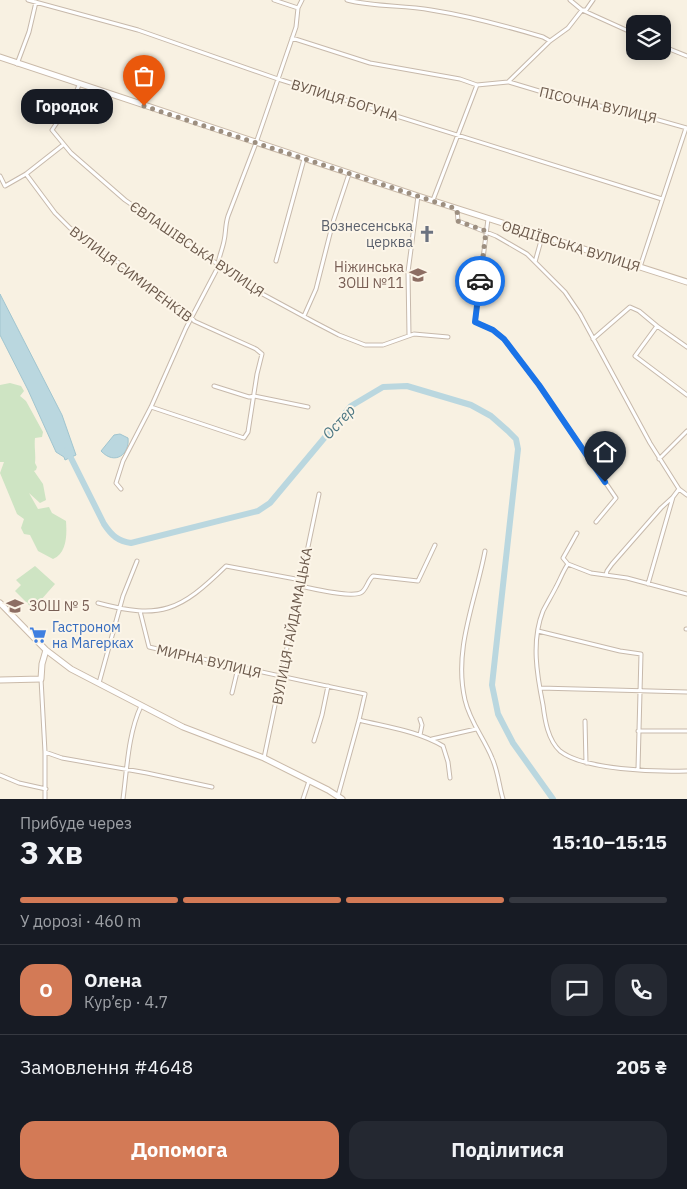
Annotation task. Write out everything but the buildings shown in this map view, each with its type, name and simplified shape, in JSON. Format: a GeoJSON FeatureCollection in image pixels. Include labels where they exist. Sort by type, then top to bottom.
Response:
{"type":"FeatureCollection","features":[{"type":"Feature","properties":{"kind":"main road","name":"ОВДІЇВСЬКА ВУЛИЦЯ"},"geometry":{"type":"LineString","coordinates":[[0,57],[349,174],[687,282]]}},
{"type":"Feature","properties":{"kind":"main road"},"geometry":{"type":"LineString","coordinates":[[0,603],[46,650],[71,669],[196,734],[264,758],[340,798]]}},
{"type":"Feature","properties":{"kind":"main road"},"geometry":{"type":"LineString","coordinates":[[0,680],[41,679],[42,664],[46,650]]}},
{"type":"Feature","properties":{"kind":"street","name":"ВУЛИЦЯ БОГУНА"},"geometry":{"type":"LineString","coordinates":[[28,0],[138,30],[278,79],[662,199]]}},
{"type":"Feature","properties":{"kind":"street"},"geometry":{"type":"LineString","coordinates":[[274,0],[298,8]]}},
{"type":"Feature","properties":{"kind":"street"},"geometry":{"type":"LineString","coordinates":[[121,489],[116,483],[123,461],[151,407],[179,342],[212,280],[225,237],[225,224],[256,143],[296,27],[298,8],[302,0]]}},
{"type":"Feature","properties":{"kind":"street"},"geometry":{"type":"LineString","coordinates":[[346,0],[429,10],[475,19],[543,37],[550,41]]}},
{"type":"Feature","properties":{"kind":"street"},"geometry":{"type":"LineString","coordinates":[[570,0],[582,10],[626,30]]}},
{"type":"Feature","properties":{"kind":"street"},"geometry":{"type":"LineString","coordinates":[[292,38],[370,63],[460,79],[477,85],[508,82],[550,41],[568,28],[582,10],[586,10],[593,0]]}},
{"type":"Feature","properties":{"kind":"street"},"geometry":{"type":"LineString","coordinates":[[17,64],[29,32],[36,2]]}},
{"type":"Feature","properties":{"kind":"street"},"geometry":{"type":"LineString","coordinates":[[671,50],[687,56]]}},
{"type":"Feature","properties":{"kind":"street","name":"ПІСОЧНА ВУЛИЦЯ"},"geometry":{"type":"LineString","coordinates":[[508,82],[559,97],[638,114],[686,128]]}},
{"type":"Feature","properties":{"kind":"street","name":"ЄВЛАШІВСЬКА ВУЛИЦЯ"},"geometry":{"type":"LineString","coordinates":[[79,84],[75,96],[52,130],[63,145],[84,166],[125,200],[217,264],[272,300],[339,336],[365,345],[383,345],[414,334],[448,337]]}},
{"type":"Feature","properties":{"kind":"street"},"geometry":{"type":"LineString","coordinates":[[433,201],[477,85]]}},
{"type":"Feature","properties":{"kind":"street"},"geometry":{"type":"LineString","coordinates":[[640,267],[686,128]]}},
{"type":"Feature","properties":{"kind":"street"},"geometry":{"type":"LineString","coordinates":[[0,176],[5,186],[26,174],[63,145]]}},
{"type":"Feature","properties":{"kind":"street"},"geometry":{"type":"LineString","coordinates":[[276,261],[304,159]]}},
{"type":"Feature","properties":{"kind":"street","name":"ВУЛИЦЯ СИМИРЕНКІВ"},"geometry":{"type":"LineString","coordinates":[[26,174],[55,213],[70,228],[190,314],[200,324],[256,349],[262,354],[254,396]]}},
{"type":"Feature","properties":{"kind":"street"},"geometry":{"type":"LineString","coordinates":[[304,316],[316,289],[333,222],[349,174]]}},
{"type":"Feature","properties":{"kind":"street"},"geometry":{"type":"LineString","coordinates":[[409,335],[408,272],[418,196]]}},
{"type":"Feature","properties":{"kind":"street"},"geometry":{"type":"LineString","coordinates":[[457,209],[458,221],[486,231],[511,244],[535,262],[565,292],[580,314],[659,459],[679,489],[687,495]]}},
{"type":"Feature","properties":{"kind":"street"},"geometry":{"type":"LineString","coordinates":[[488,219],[475,322],[493,330],[504,339],[539,385],[616,498],[596,522]]}},
{"type":"Feature","properties":{"kind":"street"},"geometry":{"type":"LineString","coordinates":[[535,262],[542,237]]}},
{"type":"Feature","properties":{"kind":"street"},"geometry":{"type":"LineString","coordinates":[[593,339],[630,307],[639,311],[687,347]]}},
{"type":"Feature","properties":{"kind":"street"},"geometry":{"type":"LineString","coordinates":[[657,326],[636,356],[687,395]]}},
{"type":"Feature","properties":{"kind":"street"},"geometry":{"type":"LineString","coordinates":[[214,386],[249,397],[254,396],[308,406]]}},
{"type":"Feature","properties":{"kind":"street"},"geometry":{"type":"LineString","coordinates":[[151,407],[244,438],[248,432],[254,396]]}},
{"type":"Feature","properties":{"kind":"street"},"geometry":{"type":"LineString","coordinates":[[659,459],[687,431]]}},
{"type":"Feature","properties":{"kind":"street"},"geometry":{"type":"LineString","coordinates":[[606,575],[612,564],[679,489]]}},
{"type":"Feature","properties":{"kind":"street","name":"ВУЛИЦЯ ГАЙДАМАЦЬКА"},"geometry":{"type":"LineString","coordinates":[[264,758],[318,494]]}},
{"type":"Feature","properties":{"kind":"street"},"geometry":{"type":"LineString","coordinates":[[648,584],[673,497]]}},
{"type":"Feature","properties":{"kind":"street"},"geometry":{"type":"LineString","coordinates":[[577,533],[563,558],[568,564],[591,573],[687,594]]}},
{"type":"Feature","properties":{"kind":"street"},"geometry":{"type":"LineString","coordinates":[[300,586],[346,594],[359,594],[373,576],[418,581],[436,545]]}},
{"type":"Feature","properties":{"kind":"street"},"geometry":{"type":"LineString","coordinates":[[485,551],[479,581],[466,624],[460,670],[465,701],[476,729],[492,758],[503,799]]}},
{"type":"Feature","properties":{"kind":"street"},"geometry":{"type":"LineString","coordinates":[[99,684],[123,596],[137,561]]}},
{"type":"Feature","properties":{"kind":"street"},"geometry":{"type":"LineString","coordinates":[[568,564],[542,613],[538,631],[536,659],[549,735],[559,750],[572,758],[586,763],[638,769],[687,771]]}},
{"type":"Feature","properties":{"kind":"street"},"geometry":{"type":"LineString","coordinates":[[98,603],[140,612],[162,610],[198,592],[226,566],[301,580]]}},
{"type":"Feature","properties":{"kind":"street","name":"МИРНА ВУЛИЦЯ"},"geometry":{"type":"LineString","coordinates":[[140,612],[149,647],[238,668],[365,694],[359,720]]}},
{"type":"Feature","properties":{"kind":"street"},"geometry":{"type":"LineString","coordinates":[[538,631],[620,651],[641,654],[638,769]]}},
{"type":"Feature","properties":{"kind":"street"},"geometry":{"type":"LineString","coordinates":[[232,692],[238,668]]}},
{"type":"Feature","properties":{"kind":"street"},"geometry":{"type":"LineString","coordinates":[[41,679],[46,799]]}},
{"type":"Feature","properties":{"kind":"street"},"geometry":{"type":"LineString","coordinates":[[314,741],[328,686]]}},
{"type":"Feature","properties":{"kind":"street"},"geometry":{"type":"LineString","coordinates":[[540,688],[687,692]]}},
{"type":"Feature","properties":{"kind":"street"},"geometry":{"type":"LineString","coordinates":[[123,799],[135,721],[142,706]]}},
{"type":"Feature","properties":{"kind":"street"},"geometry":{"type":"LineString","coordinates":[[420,719],[422,725],[420,735]]}},
{"type":"Feature","properties":{"kind":"street"},"geometry":{"type":"LineString","coordinates":[[340,798],[359,720],[420,735],[444,746]]}},
{"type":"Feature","properties":{"kind":"street"},"geometry":{"type":"LineString","coordinates":[[584,721],[586,763]]}},
{"type":"Feature","properties":{"kind":"street"},"geometry":{"type":"LineString","coordinates":[[432,739],[476,729]]}},
{"type":"Feature","properties":{"kind":"street"},"geometry":{"type":"LineString","coordinates":[[638,731],[687,731]]}},
{"type":"Feature","properties":{"kind":"street"},"geometry":{"type":"LineString","coordinates":[[442,737],[450,778]]}},
{"type":"Feature","properties":{"kind":"street"},"geometry":{"type":"LineString","coordinates":[[45,752],[62,758],[127,769],[212,787]]}},
{"type":"Feature","properties":{"kind":"street"},"geometry":{"type":"LineString","coordinates":[[0,775],[24,784],[46,789]]}},
{"type":"Feature","properties":{"kind":"street"},"geometry":{"type":"LineString","coordinates":[[303,799],[309,781]]}},
{"type":"Feature","properties":{"kind":"green space"},"geometry":{"type":"Polygon","coordinates":[[[10,383],[21,386],[24,391],[20,396],[26,401],[43,432],[42,437],[35,438],[35,463],[37,467],[34,471],[43,484],[46,500],[40,503],[29,493],[38,509],[49,507],[52,513],[66,521],[64,548],[53,559],[38,551],[30,535],[24,534],[21,528],[24,519],[17,514],[0,473],[4,462],[0,462],[0,385],[10,383]]]}},
{"type":"Feature","properties":{"kind":"green space"},"geometry":{"type":"Polygon","coordinates":[[[35,566],[55,584],[33,609],[15,591],[21,585],[16,580],[35,566]]]}},
{"type":"Feature","properties":{"kind":"water"},"geometry":{"type":"Polygon","coordinates":[[[0,294],[62,415],[76,455],[65,460],[64,457],[56,452],[28,390],[0,335],[0,294]]]}},
{"type":"Feature","properties":{"kind":"water"},"geometry":{"type":"Polygon","coordinates":[[[120,434],[128,438],[127,449],[120,456],[111,458],[101,451],[114,435],[120,434]]]}},
{"type":"Feature","properties":{"kind":"waterway","name":"Остер"},"geometry":{"type":"LineString","coordinates":[[67,450],[104,524],[116,537],[131,543],[258,511],[270,503],[351,406],[383,387],[407,386],[471,405],[491,416],[516,439],[518,449],[492,685],[498,714],[513,743],[553,799]]}},
{"type":"Feature","properties":{"kind":"way so far"},"geometry":{"type":"LineString","coordinates":[[144,106],[457,209],[458,221],[486,231],[480,281]]}},
{"type":"Feature","properties":{"kind":"place","name":"Городок"},"geometry":{"type":"Point","coordinates":[144,106]}},
{"type":"Feature","properties":{"kind":"place","name":"Вознесенська церква"},"geometry":{"type":"Point","coordinates":[427,234]}},
{"type":"Feature","properties":{"kind":"place","name":"Ніжинська ЗОШ №11"},"geometry":{"type":"Point","coordinates":[418,275]}},
{"type":"Feature","properties":{"kind":"place","name":"ЗОШ № 5"},"geometry":{"type":"Point","coordinates":[15,606]}},
{"type":"Feature","properties":{"kind":"place","name":"Гастроном на Магерках"},"geometry":{"type":"Point","coordinates":[38,635]}},
{"type":"Feature","properties":{"kind":"route"},"geometry":{"type":"LineString","coordinates":[[480,281],[475,322],[493,330],[504,339],[539,385],[605,482]]}}]}
